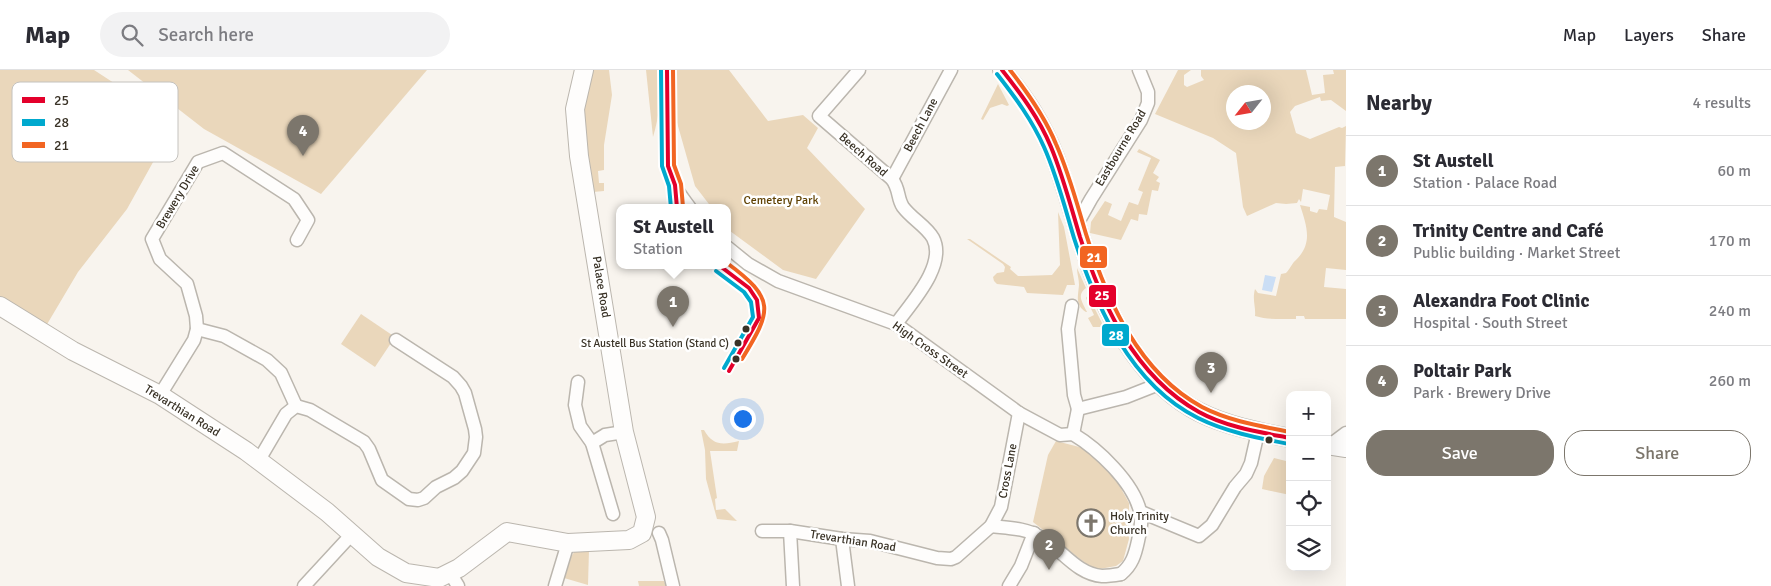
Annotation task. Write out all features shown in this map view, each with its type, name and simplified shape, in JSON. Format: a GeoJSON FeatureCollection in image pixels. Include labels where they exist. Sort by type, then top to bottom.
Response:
{"type":"FeatureCollection","features":[{"type":"Feature","properties":{"kind":"street","name":"Palace Road"},"geometry":{"type":"LineString","coordinates":[[584,70],[575,108],[579,156],[624,432],[650,533]]}},
{"type":"Feature","properties":{"kind":"street"},"geometry":{"type":"LineString","coordinates":[[667,70],[668,166],[675,185],[687,204]]}},
{"type":"Feature","properties":{"kind":"street","name":"Beech Road"},"geometry":{"type":"LineString","coordinates":[[859,70],[819,116],[892,179],[897,186],[902,205],[931,235],[936,246],[936,261],[932,273],[896,324]]}},
{"type":"Feature","properties":{"kind":"street","name":"Beech Lane"},"geometry":{"type":"LineString","coordinates":[[892,179],[951,70]]}},
{"type":"Feature","properties":{"kind":"street"},"geometry":{"type":"LineString","coordinates":[[1002,70],[1031,107],[1039,122],[1055,156],[1090,264],[1109,310],[1124,338],[1144,368],[1175,397],[1199,412],[1258,432],[1286,437]]}},
{"type":"Feature","properties":{"kind":"street","name":"Eastbourne Road"},"geometry":{"type":"LineString","coordinates":[[1078,224],[1091,199],[1141,120],[1148,103],[1148,92],[1139,70]]}},
{"type":"Feature","properties":{"kind":"street","name":"Brewery Drive"},"geometry":{"type":"LineString","coordinates":[[197,330],[196,316],[187,284],[160,258],[152,239],[198,162],[223,154],[294,199],[308,220],[297,240]]}},
{"type":"Feature","properties":{"kind":"street","name":"High Cross Street"},"geometry":{"type":"LineString","coordinates":[[731,250],[748,264],[778,281],[896,324],[1019,413],[1060,435],[1073,434]]}},
{"type":"Feature","properties":{"kind":"street","name":"Trevarthian Road"},"geometry":{"type":"LineString","coordinates":[[0,306],[73,351],[160,395],[258,460],[326,512],[378,557],[406,573],[454,579],[459,568],[507,532],[568,543],[629,540],[650,533]]}},
{"type":"Feature","properties":{"kind":"street"},"geometry":{"type":"LineString","coordinates":[[991,526],[1016,529],[1034,534],[1049,542],[1072,563],[1091,573],[1102,576],[1122,580],[1135,555],[1142,521],[1136,498],[1127,484],[1091,446],[1073,434],[1078,409],[1074,395],[1068,330],[1072,306]]}},
{"type":"Feature","properties":{"kind":"street"},"geometry":{"type":"LineString","coordinates":[[160,395],[194,340],[197,330],[224,336],[267,360],[281,373],[296,406],[310,410],[364,442],[382,480],[410,499],[418,500],[424,498],[436,487],[454,478],[469,462],[476,446],[475,429],[465,393],[453,377],[396,340]]}},
{"type":"Feature","properties":{"kind":"street"},"geometry":{"type":"LineString","coordinates":[[578,382],[575,405],[580,426],[592,443],[613,514]]}},
{"type":"Feature","properties":{"kind":"street"},"geometry":{"type":"LineString","coordinates":[[1078,409],[1121,399],[1159,384]]}},
{"type":"Feature","properties":{"kind":"street"},"geometry":{"type":"LineString","coordinates":[[258,460],[286,414],[296,406]]}},
{"type":"Feature","properties":{"kind":"street","name":"Cross Lane"},"geometry":{"type":"LineString","coordinates":[[991,526],[1001,507],[1005,494],[1019,413]]}},
{"type":"Feature","properties":{"kind":"street"},"geometry":{"type":"LineString","coordinates":[[592,443],[604,435],[624,432]]}},
{"type":"Feature","properties":{"kind":"street"},"geometry":{"type":"LineString","coordinates":[[1141,512],[1199,536],[1212,525],[1235,487],[1247,472],[1258,432]]}},
{"type":"Feature","properties":{"kind":"street"},"geometry":{"type":"LineString","coordinates":[[1334,446],[1346,433]]}},
{"type":"Feature","properties":{"kind":"street","name":"Trevarthian Road"},"geometry":{"type":"LineString","coordinates":[[762,531],[790,531],[878,542],[937,558],[951,559],[961,554],[991,526]]}},
{"type":"Feature","properties":{"kind":"street"},"geometry":{"type":"LineString","coordinates":[[790,531],[793,586]]}},
{"type":"Feature","properties":{"kind":"street"},"geometry":{"type":"LineString","coordinates":[[650,533],[662,540],[673,586]]}},
{"type":"Feature","properties":{"kind":"street"},"geometry":{"type":"LineString","coordinates":[[304,586],[352,534]]}},
{"type":"Feature","properties":{"kind":"street"},"geometry":{"type":"LineString","coordinates":[[1009,586],[1021,566],[1034,534]]}},
{"type":"Feature","properties":{"kind":"street"},"geometry":{"type":"LineString","coordinates":[[842,539],[848,586]]}},
{"type":"Feature","properties":{"kind":"street"},"geometry":{"type":"LineString","coordinates":[[555,586],[568,543]]}},
{"type":"Feature","properties":{"kind":"green space"},"geometry":{"type":"Polygon","coordinates":[[[0,70],[94,70],[112,82],[12,82],[12,162],[153,162],[127,209],[78,272],[46,326],[0,296],[0,70]]]}},
{"type":"Feature","properties":{"kind":"green space"},"geometry":{"type":"Polygon","coordinates":[[[128,70],[427,70],[321,194],[204,129],[178,109],[178,82],[143,82],[128,70]]]}},
{"type":"Feature","properties":{"kind":"green space"},"geometry":{"type":"Polygon","coordinates":[[[590,70],[609,70],[612,95],[604,145],[604,170],[598,171],[599,183],[604,183],[604,191],[593,192],[583,112],[590,70]]]}},
{"type":"Feature","properties":{"kind":"green space"},"geometry":{"type":"Polygon","coordinates":[[[646,70],[657,70],[660,87],[657,121],[653,137],[646,70]]]}},
{"type":"Feature","properties":{"kind":"green space","name":"Cemetery Park"},"geometry":{"type":"Polygon","coordinates":[[[676,70],[729,70],[768,121],[803,115],[818,128],[807,148],[865,209],[816,279],[783,270],[731,232],[731,204],[709,204],[695,186],[676,119],[676,70]]]}},
{"type":"Feature","properties":{"kind":"green space"},"geometry":{"type":"Polygon","coordinates":[[[1178,70],[1191,70],[1184,75],[1184,85],[1187,87],[1204,80],[1201,76],[1201,70],[1306,70],[1312,95],[1325,93],[1323,75],[1334,74],[1333,70],[1346,70],[1346,111],[1331,100],[1321,101],[1320,97],[1295,106],[1290,112],[1296,133],[1310,139],[1346,126],[1345,166],[1335,167],[1334,217],[1346,222],[1346,270],[1326,268],[1324,287],[1346,289],[1346,319],[1305,319],[1304,316],[1296,316],[1296,319],[1275,319],[1255,316],[1255,289],[1258,293],[1276,296],[1281,274],[1286,273],[1305,247],[1307,234],[1300,205],[1310,207],[1310,211],[1317,213],[1319,209],[1327,210],[1330,195],[1303,189],[1301,202],[1299,199],[1297,203],[1276,203],[1247,216],[1243,207],[1236,153],[1213,138],[1155,114],[1178,70]]]}},
{"type":"Feature","properties":{"kind":"green space"},"geometry":{"type":"Polygon","coordinates":[[[998,84],[1009,105],[1002,104],[990,108],[983,120],[981,119],[998,84]]]}},
{"type":"Feature","properties":{"kind":"green space"},"geometry":{"type":"Polygon","coordinates":[[[1139,149],[1160,160],[1153,173],[1159,177],[1156,181],[1160,183],[1158,191],[1152,190],[1147,215],[1139,214],[1138,221],[1131,219],[1121,240],[1090,233],[1091,222],[1105,201],[1112,204],[1108,215],[1121,221],[1129,202],[1138,205],[1143,192],[1138,190],[1151,158],[1137,152],[1139,149]]]}},
{"type":"Feature","properties":{"kind":"green space"},"geometry":{"type":"Polygon","coordinates":[[[1058,212],[1064,227],[1075,285],[1067,285],[1063,295],[1027,293],[1024,287],[997,284],[993,277],[997,273],[1004,272],[1005,267],[1003,264],[967,239],[970,239],[1011,267],[1010,269],[1018,276],[1052,275],[1060,265],[1058,212]]]}},
{"type":"Feature","properties":{"kind":"green space"},"geometry":{"type":"Polygon","coordinates":[[[1077,268],[1086,288],[1081,293],[1081,296],[1087,312],[1079,304],[1077,268]]]}},
{"type":"Feature","properties":{"kind":"green space"},"geometry":{"type":"Polygon","coordinates":[[[1088,295],[1104,327],[1093,327],[1088,318],[1094,315],[1086,298],[1088,295]]]}},
{"type":"Feature","properties":{"kind":"green space"},"geometry":{"type":"Polygon","coordinates":[[[361,314],[395,337],[375,367],[341,344],[361,314]]]}},
{"type":"Feature","properties":{"kind":"green space"},"geometry":{"type":"Polygon","coordinates":[[[701,430],[704,430],[715,442],[728,443],[739,441],[737,451],[710,451],[717,498],[715,499],[716,510],[725,509],[737,521],[717,519],[706,479],[705,450],[701,430]]]}},
{"type":"Feature","properties":{"kind":"green space"},"geometry":{"type":"Polygon","coordinates":[[[1056,441],[1087,449],[1112,472],[1129,503],[1129,539],[1123,561],[1116,566],[1094,570],[1033,522],[1048,455],[1056,441]]]}},
{"type":"Feature","properties":{"kind":"green space"},"geometry":{"type":"Polygon","coordinates":[[[1274,458],[1286,461],[1286,494],[1262,489],[1264,476],[1274,458]]]}},
{"type":"Feature","properties":{"kind":"green space"},"geometry":{"type":"Polygon","coordinates":[[[576,549],[589,550],[588,585],[564,578],[571,557],[576,549]]]}},
{"type":"Feature","properties":{"kind":"green space"},"geometry":{"type":"Polygon","coordinates":[[[638,581],[664,581],[666,586],[639,586],[638,581]]]}},
{"type":"Feature","properties":{"kind":"water"},"geometry":{"type":"Polygon","coordinates":[[[1265,275],[1276,277],[1272,292],[1262,290],[1265,275]]]}},
{"type":"Feature","properties":{"kind":"transit line","name":"28"},"geometry":{"type":"LineString","coordinates":[[661,70],[662,166],[669,186],[671,204]]}},
{"type":"Feature","properties":{"kind":"transit line","name":"25"},"geometry":{"type":"LineString","coordinates":[[667,70],[668,166],[675,185],[677,204]]}},
{"type":"Feature","properties":{"kind":"transit line","name":"21"},"geometry":{"type":"LineString","coordinates":[[673,70],[674,165],[681,184],[683,204]]}},
{"type":"Feature","properties":{"kind":"transit line","name":"25"},"geometry":{"type":"LineString","coordinates":[[1002,70],[1029,107],[1046,136],[1099,288],[1123,336],[1139,358],[1156,379],[1176,397],[1199,412],[1220,422],[1286,437]]}},
{"type":"Feature","properties":{"kind":"transit line","name":"21"},"geometry":{"type":"LineString","coordinates":[[1010,70],[1036,106],[1052,134],[1069,177],[1094,259],[1104,284],[1115,309],[1143,354],[1160,374],[1180,392],[1202,407],[1234,419],[1286,431]]}},
{"type":"Feature","properties":{"kind":"transit line","name":"28"},"geometry":{"type":"LineString","coordinates":[[997,74],[1023,109],[1044,147],[1093,290],[1119,341],[1135,364],[1153,385],[1174,403],[1198,418],[1231,431],[1286,443]]}},
{"type":"Feature","properties":{"kind":"transit line","name":"21"},"geometry":{"type":"LineString","coordinates":[[731,266],[754,286],[761,296],[764,306],[759,328],[742,359]]}},
{"type":"Feature","properties":{"kind":"transit line","name":"25"},"geometry":{"type":"LineString","coordinates":[[724,269],[749,288],[757,300],[759,318],[729,371]]}},
{"type":"Feature","properties":{"kind":"transit line","name":"28"},"geometry":{"type":"LineString","coordinates":[[716,271],[744,292],[751,302],[753,317],[724,368]]}},
{"type":"Feature","properties":{"kind":"place","name":"Poltair Park"},"geometry":{"type":"Point","coordinates":[303,156]}},
{"type":"Feature","properties":{"kind":"place","name":"St Austell"},"geometry":{"type":"Point","coordinates":[673,327]}},
{"type":"Feature","properties":{"kind":"place","name":"St Austell Bus Station (Stand C)"},"geometry":{"type":"Point","coordinates":[738,343]}},
{"type":"Feature","properties":{"kind":"place","name":"Alexandra Foot Clinic"},"geometry":{"type":"Point","coordinates":[1211,393]}},
{"type":"Feature","properties":{"kind":"place","name":"Holy Trinity Church"},"geometry":{"type":"Point","coordinates":[1091,523]}},
{"type":"Feature","properties":{"kind":"place","name":"Trinity Centre and Café"},"geometry":{"type":"Point","coordinates":[1049,570]}}]}
